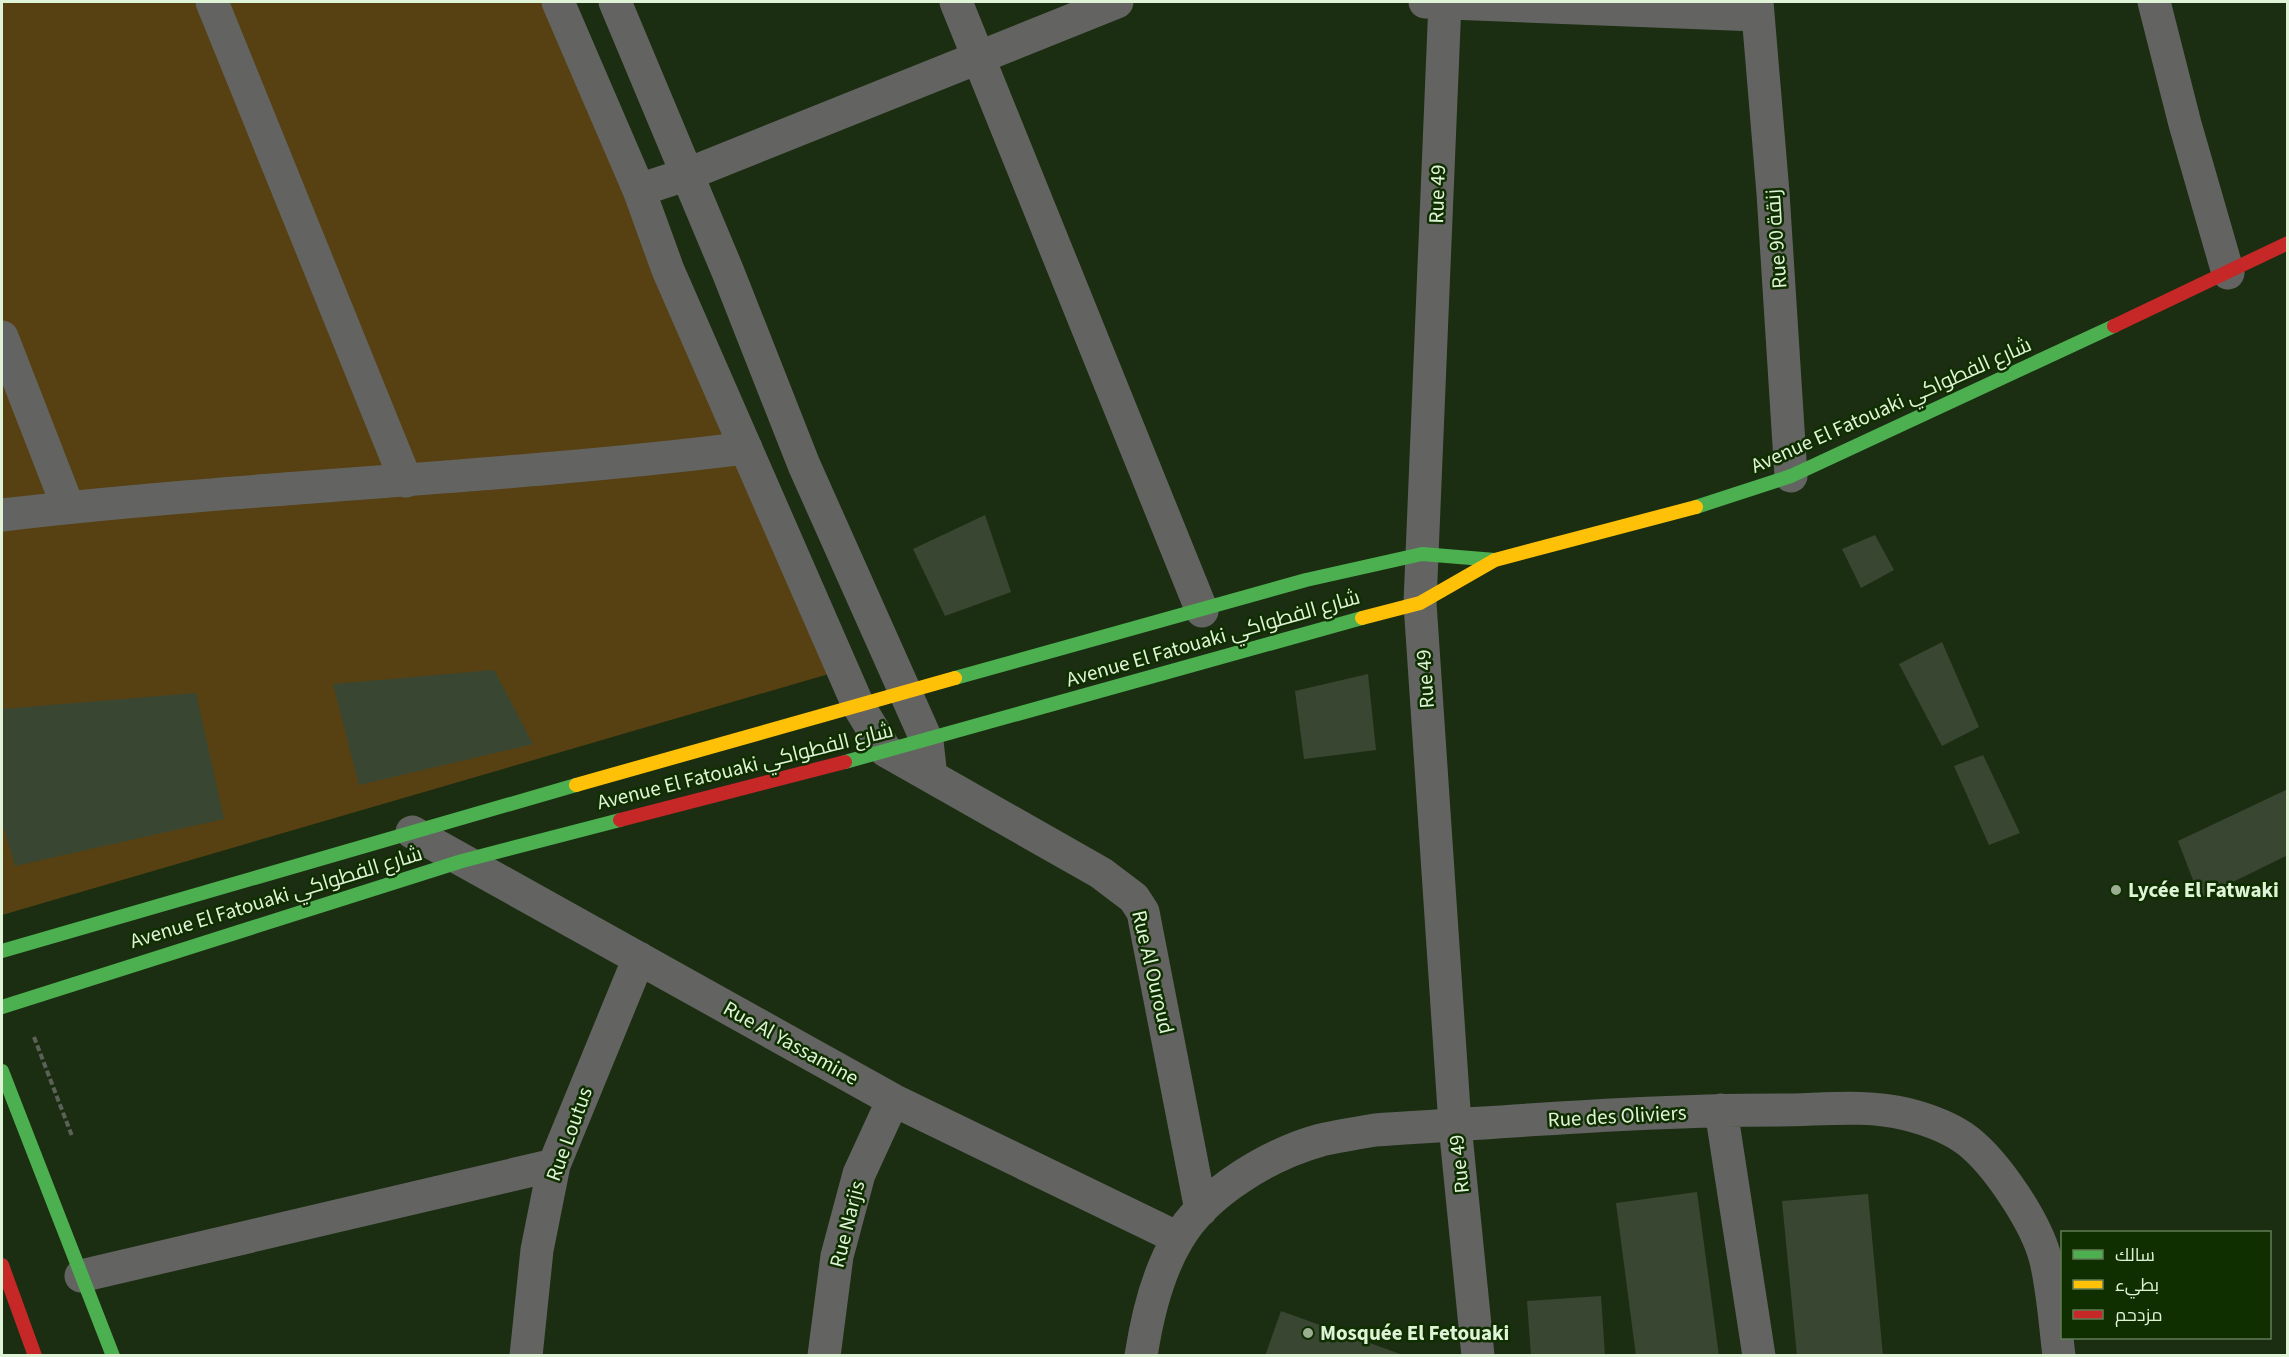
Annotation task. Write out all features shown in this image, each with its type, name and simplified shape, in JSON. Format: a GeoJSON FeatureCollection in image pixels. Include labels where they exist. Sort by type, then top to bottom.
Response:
{"type":"FeatureCollection","features":[{"type":"Feature","properties":{"kind":"main road","name":"Avenue El Fatouaki شارع الفطواكي"},"geometry":{"type":"LineString","coordinates":[[2,1007],[462,861],[927,741],[1296,634],[1420,603],[1495,560],[1693,508],[1791,476],[2288,243]]}},
{"type":"Feature","properties":{"kind":"main road","name":"Avenue El Fatouaki شارع الفطواكي"},"geometry":{"type":"LineString","coordinates":[[2,951],[858,705],[1202,611],[1306,580],[1422,554],[1495,560]]}},
{"type":"Feature","properties":{"kind":"main road"},"geometry":{"type":"LineString","coordinates":[[2,1071],[113,1356]]}},
{"type":"Feature","properties":{"kind":"main road"},"geometry":{"type":"LineString","coordinates":[[2,1265],[35,1356]]}},
{"type":"Feature","properties":{"kind":"street"},"geometry":{"type":"LineString","coordinates":[[212,2],[406,482]]}},
{"type":"Feature","properties":{"kind":"street"},"geometry":{"type":"LineString","coordinates":[[558,2],[639,190],[668,270],[858,705],[886,751]]}},
{"type":"Feature","properties":{"kind":"street"},"geometry":{"type":"LineString","coordinates":[[615,2],[688,174],[804,465],[927,741],[930,776]]}},
{"type":"Feature","properties":{"kind":"street"},"geometry":{"type":"LineString","coordinates":[[956,2],[1202,611]]}},
{"type":"Feature","properties":{"kind":"street"},"geometry":{"type":"LineString","coordinates":[[639,190],[688,174],[1117,2]]}},
{"type":"Feature","properties":{"kind":"street"},"geometry":{"type":"LineString","coordinates":[[1425,2],[1757,8]]}},
{"type":"Feature","properties":{"kind":"street","name":"Rue 49"},"geometry":{"type":"LineString","coordinates":[[1445,2],[1420,603],[1455,1125],[1478,1356]]}},
{"type":"Feature","properties":{"kind":"street"},"geometry":{"type":"LineString","coordinates":[[2154,2],[2185,124],[2228,273]]}},
{"type":"Feature","properties":{"kind":"street","name":"Rue 90 زنقة"},"geometry":{"type":"LineString","coordinates":[[1757,8],[1773,193],[1791,476]]}},
{"type":"Feature","properties":{"kind":"street"},"geometry":{"type":"LineString","coordinates":[[2,337],[68,507]]}},
{"type":"Feature","properties":{"kind":"street"},"geometry":{"type":"LineString","coordinates":[[2,515],[68,507],[406,482],[746,448]]}},
{"type":"Feature","properties":{"kind":"street","name":"Rue Al Ouroud"},"geometry":{"type":"LineString","coordinates":[[886,751],[1101,873],[1134,898],[1143,912],[1201,1210]]}},
{"type":"Feature","properties":{"kind":"street","name":"Rue Al Yassamine"},"geometry":{"type":"LineString","coordinates":[[412,832],[893,1100],[1178,1238]]}},
{"type":"Feature","properties":{"kind":"street","name":"Rue Loutus"},"geometry":{"type":"LineString","coordinates":[[526,1356],[537,1250],[554,1165],[639,958]]}},
{"type":"Feature","properties":{"kind":"street","name":"Rue Narjis"},"geometry":{"type":"LineString","coordinates":[[824,1356],[837,1256],[860,1174],[893,1100]]}},
{"type":"Feature","properties":{"kind":"street"},"geometry":{"type":"LineString","coordinates":[[1721,1110],[1759,1356]]}},
{"type":"Feature","properties":{"kind":"street","name":"Rue des Oliviers"},"geometry":{"type":"LineString","coordinates":[[1140,1356],[1151,1311],[1178,1238],[1201,1210],[1236,1179],[1280,1155],[1321,1140],[1375,1130],[1721,1110],[1875,1110],[1905,1113],[1937,1124],[1966,1139],[1989,1160],[2017,1198],[2044,1255],[2059,1356]]}},
{"type":"Feature","properties":{"kind":"street"},"geometry":{"type":"LineString","coordinates":[[81,1276],[554,1165]]}},
{"type":"Feature","properties":{"kind":"shaded area"},"geometry":{"type":"Polygon","coordinates":[[[2,2],[547,2],[839,671],[2,915],[2,2]]]}},
{"type":"Feature","properties":{"kind":"building"},"geometry":{"type":"Polygon","coordinates":[[[985,515],[1011,592],[945,616],[913,549],[985,515]]]}},
{"type":"Feature","properties":{"kind":"building"},"geometry":{"type":"Polygon","coordinates":[[[1875,535],[1894,570],[1861,588],[1842,549],[1875,535]]]}},
{"type":"Feature","properties":{"kind":"building"},"geometry":{"type":"Polygon","coordinates":[[[1942,642],[1979,727],[1942,746],[1899,664],[1942,642]]]}},
{"type":"Feature","properties":{"kind":"building"},"geometry":{"type":"Polygon","coordinates":[[[494,670],[533,744],[359,785],[333,684],[494,670]]]}},
{"type":"Feature","properties":{"kind":"building"},"geometry":{"type":"Polygon","coordinates":[[[1368,674],[1376,750],[1304,759],[1295,691],[1368,674]]]}},
{"type":"Feature","properties":{"kind":"building"},"geometry":{"type":"Polygon","coordinates":[[[196,693],[224,819],[15,866],[2,821],[2,709],[196,693]]]}},
{"type":"Feature","properties":{"kind":"building"},"geometry":{"type":"Polygon","coordinates":[[[1983,755],[2020,833],[1989,845],[1954,766],[1983,755]]]}},
{"type":"Feature","properties":{"kind":"building"},"geometry":{"type":"Polygon","coordinates":[[[2288,789],[2288,855],[2200,898],[2178,841],[2288,789]]]}},
{"type":"Feature","properties":{"kind":"building"},"geometry":{"type":"Polygon","coordinates":[[[1697,1192],[1719,1356],[1636,1356],[1616,1203],[1697,1192]]]}},
{"type":"Feature","properties":{"kind":"building"},"geometry":{"type":"Polygon","coordinates":[[[1868,1194],[1883,1356],[1797,1356],[1782,1201],[1868,1194]]]}},
{"type":"Feature","properties":{"kind":"building"},"geometry":{"type":"Polygon","coordinates":[[[1601,1296],[1605,1356],[1531,1356],[1527,1301],[1601,1296]]]}},
{"type":"Feature","properties":{"kind":"building","name":"Mosquée El Fetouaki"},"geometry":{"type":"Polygon","coordinates":[[[1281,1311],[1403,1355],[1403,1356],[1265,1356],[1281,1311]]]}},
{"type":"Feature","properties":{"kind":"traffic: fast"},"geometry":{"type":"LineString","coordinates":[[1696,507],[1791,476],[2114,326]]}},
{"type":"Feature","properties":{"kind":"traffic: fast"},"geometry":{"type":"LineString","coordinates":[[955,678],[1306,580],[1422,554],[1495,560]]}},
{"type":"Feature","properties":{"kind":"traffic: fast"},"geometry":{"type":"LineString","coordinates":[[845,762],[1362,618]]}},
{"type":"Feature","properties":{"kind":"traffic: fast"},"geometry":{"type":"LineString","coordinates":[[2,951],[576,785]]}},
{"type":"Feature","properties":{"kind":"traffic: fast"},"geometry":{"type":"LineString","coordinates":[[2,1007],[462,861],[620,820]]}},
{"type":"Feature","properties":{"kind":"traffic: fast"},"geometry":{"type":"LineString","coordinates":[[2,1071],[113,1356]]}},
{"type":"Feature","properties":{"kind":"traffic: slow"},"geometry":{"type":"LineString","coordinates":[[1362,618],[1420,603],[1495,560],[1696,507]]}},
{"type":"Feature","properties":{"kind":"traffic: slow"},"geometry":{"type":"LineString","coordinates":[[576,785],[955,678]]}},
{"type":"Feature","properties":{"kind":"traffic: jam"},"geometry":{"type":"LineString","coordinates":[[2114,326],[2288,243]]}},
{"type":"Feature","properties":{"kind":"traffic: jam"},"geometry":{"type":"LineString","coordinates":[[620,820],[845,762]]}},
{"type":"Feature","properties":{"kind":"traffic: jam"},"geometry":{"type":"LineString","coordinates":[[2,1265],[35,1356]]}},
{"type":"Feature","properties":{"kind":"place","name":"Lycée El Fatwaki"},"geometry":{"type":"Point","coordinates":[2116,890]}},
{"type":"Feature","properties":{"kind":"place","name":"Mosquée El Fetouaki"},"geometry":{"type":"Point","coordinates":[1308,1333]}}]}
